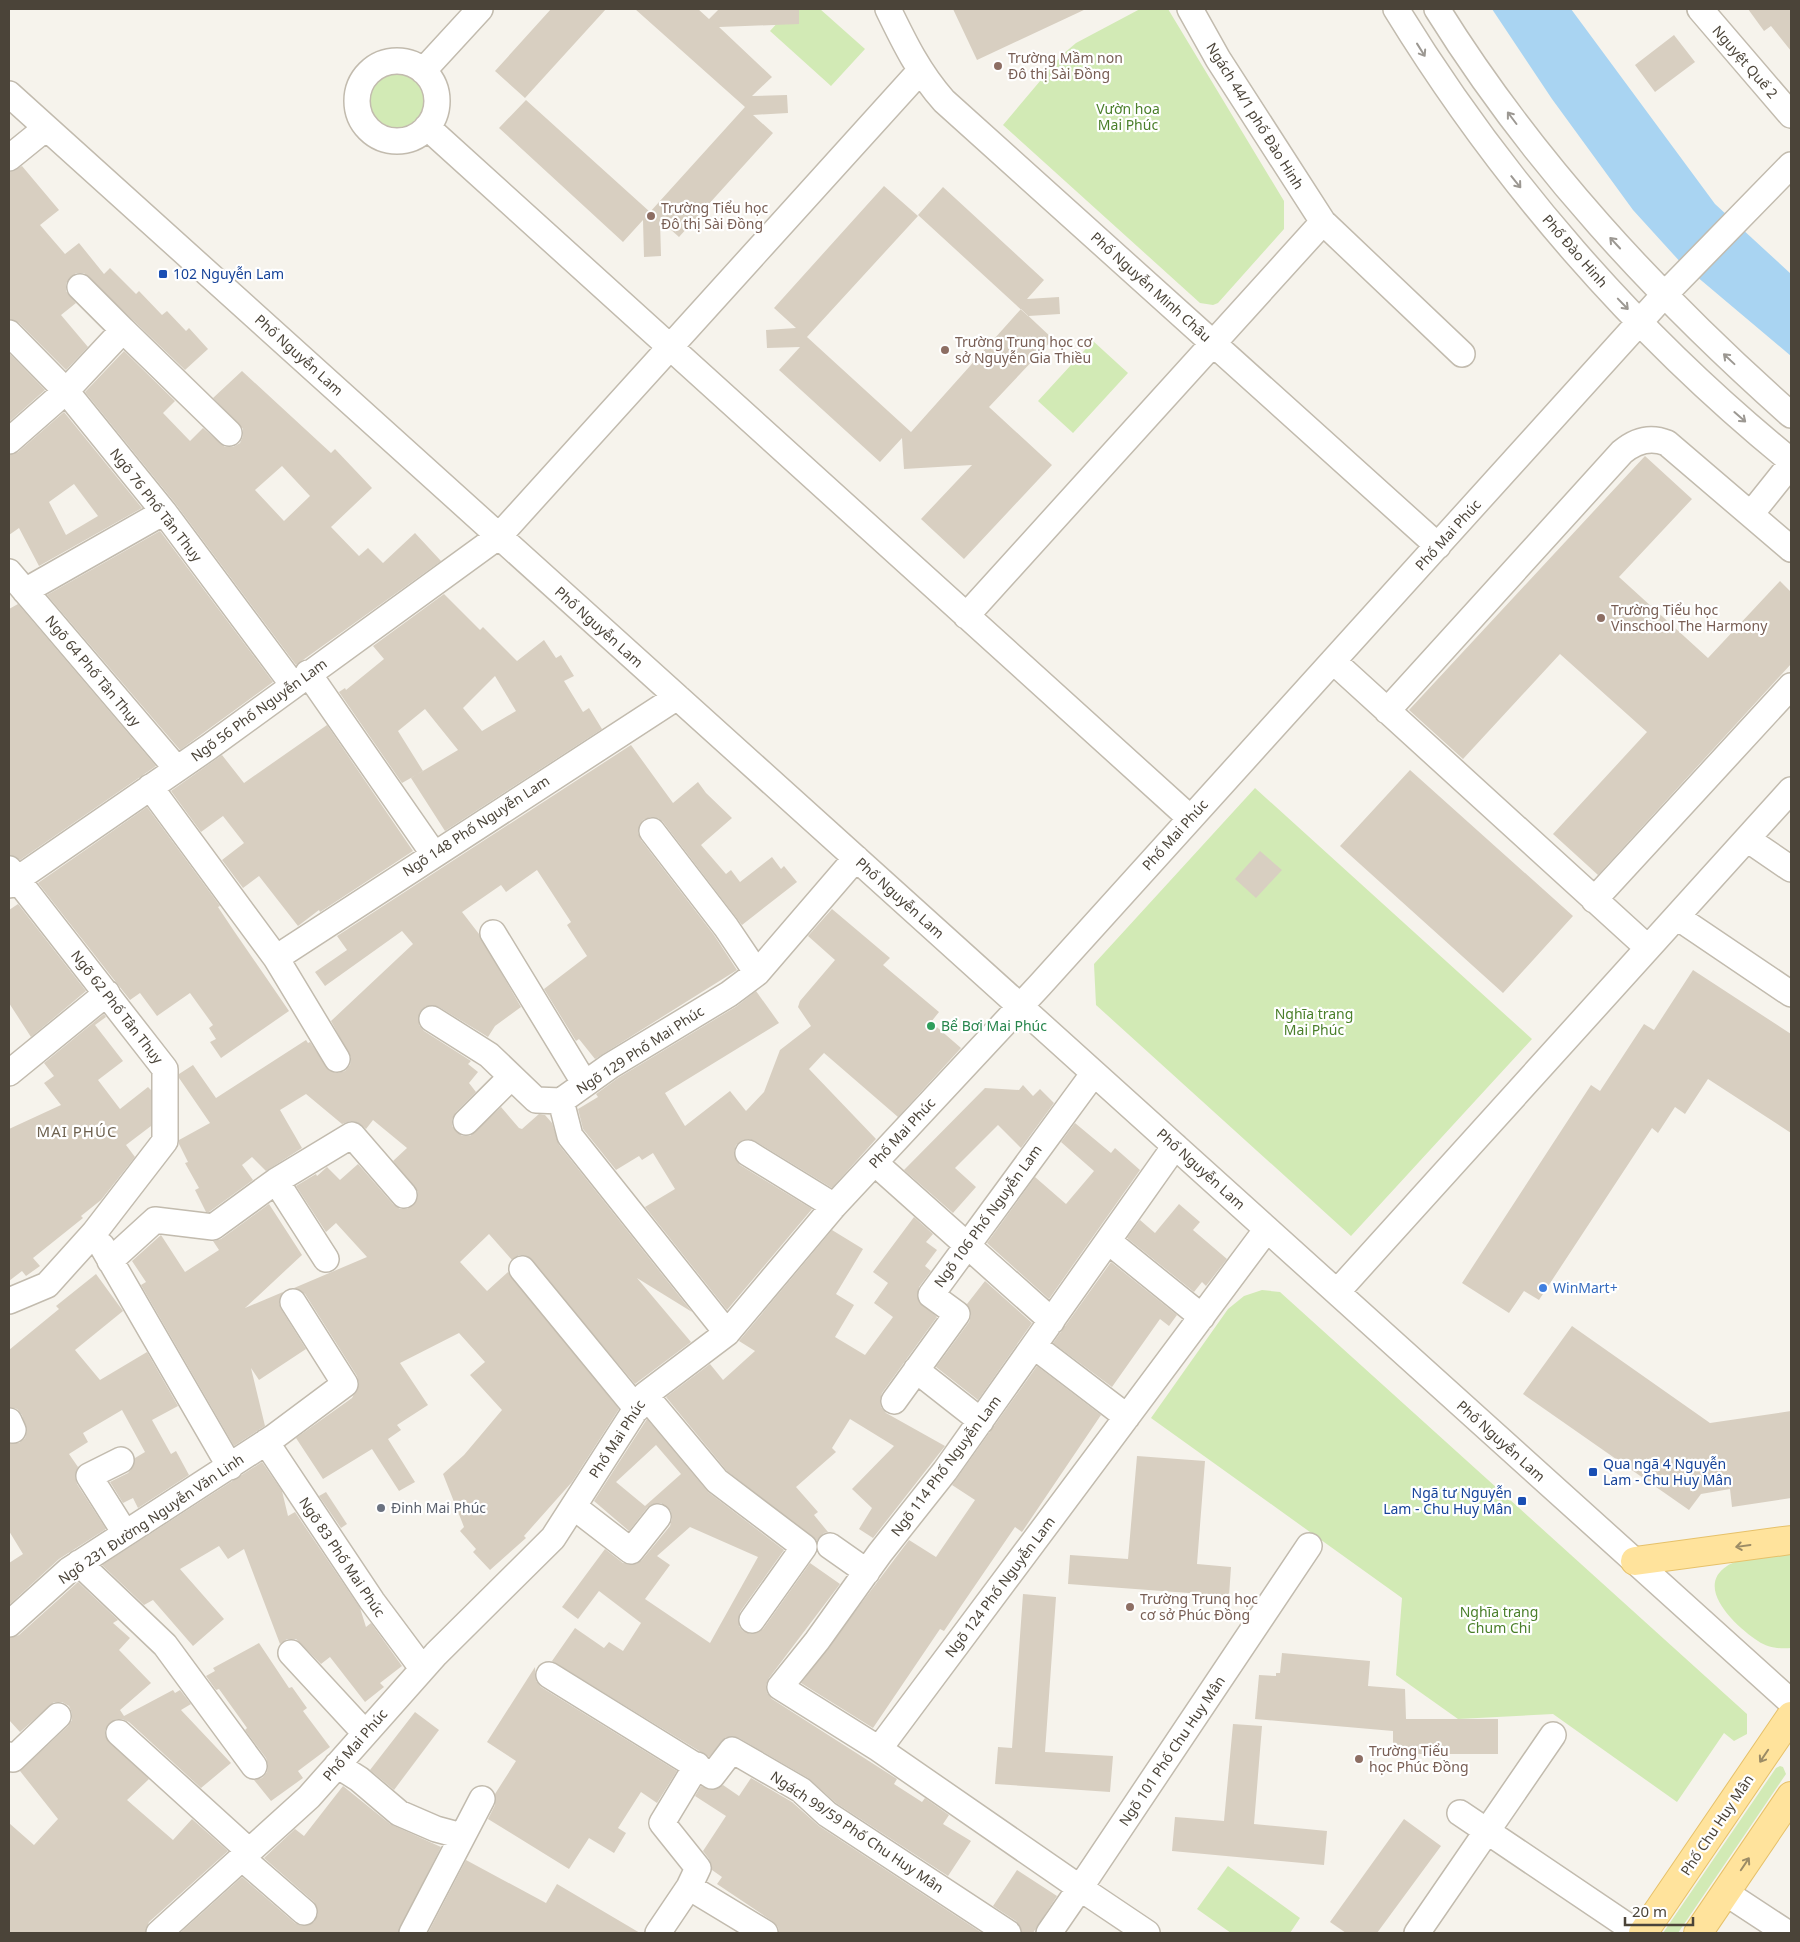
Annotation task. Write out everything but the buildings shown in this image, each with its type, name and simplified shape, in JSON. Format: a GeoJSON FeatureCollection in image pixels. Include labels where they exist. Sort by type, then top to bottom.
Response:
{"type":"FeatureCollection","features":[{"type":"Feature","properties":{"kind":"main road"},"geometry":{"type":"LineString","coordinates":[[1635,1561],[1791,1540]]}},
{"type":"Feature","properties":{"kind":"main road","name":"Phố Chu Huy Mân"},"geometry":{"type":"LineString","coordinates":[[1643,1933],[1791,1716]]}},
{"type":"Feature","properties":{"kind":"main road"},"geometry":{"type":"LineString","coordinates":[[1698,1933],[1791,1796]]}},
{"type":"Feature","properties":{"kind":"street"},"geometry":{"type":"LineString","coordinates":[[424,71],[480,9]]}},
{"type":"Feature","properties":{"kind":"street","name":"Phố Nguyễn Minh Châu"},"geometry":{"type":"LineString","coordinates":[[888,9],[920,71],[944,101],[1438,546]]}},
{"type":"Feature","properties":{"kind":"street","name":"Ngách 44/1 phố Đào Hinh"},"geometry":{"type":"LineString","coordinates":[[1190,9],[1218,59],[1323,222],[1462,354]]}},
{"type":"Feature","properties":{"kind":"street","name":"Phố Đào Hinh"},"geometry":{"type":"LineString","coordinates":[[1396,9],[1454,100],[1514,181],[1580,259],[1641,322],[1727,405],[1791,462]]}},
{"type":"Feature","properties":{"kind":"street"},"geometry":{"type":"LineString","coordinates":[[1437,9],[1481,76],[1540,156],[1607,235],[1671,287],[1791,415]]}},
{"type":"Feature","properties":{"kind":"street","name":"Nguyệt Quế 2"},"geometry":{"type":"LineString","coordinates":[[1700,9],[1791,115]]}},
{"type":"Feature","properties":{"kind":"street"},"geometry":{"type":"LineString","coordinates":[[391,61],[404,62],[424,71],[434,86],[437,98],[434,118],[427,127],[410,139],[397,141],[384,139],[367,128],[360,117],[357,104],[358,90],[363,78],[379,65],[391,61]]}},
{"type":"Feature","properties":{"kind":"street","name":"Ngõ 56 Phố Nguyễn Lam"},"geometry":{"type":"LineString","coordinates":[[11,878],[150,788],[499,536],[920,71]]}},
{"type":"Feature","properties":{"kind":"street","name":"Phố Nguyễn Lam"},"geometry":{"type":"LineString","coordinates":[[9,94],[1791,1702]]}},
{"type":"Feature","properties":{"kind":"street"},"geometry":{"type":"LineString","coordinates":[[427,127],[1190,818]]}},
{"type":"Feature","properties":{"kind":"street"},"geometry":{"type":"LineString","coordinates":[[9,158],[46,128]]}},
{"type":"Feature","properties":{"kind":"street","name":"Phố Mai Phúc"},"geometry":{"type":"LineString","coordinates":[[159,1933],[309,1797],[422,1668],[487,1601],[553,1538],[641,1402],[728,1333],[834,1206],[1020,1006],[1671,287],[1791,165]]}},
{"type":"Feature","properties":{"kind":"street"},"geometry":{"type":"LineString","coordinates":[[966,616],[1323,222]]}},
{"type":"Feature","properties":{"kind":"street"},"geometry":{"type":"LineString","coordinates":[[80,287],[229,433]]}},
{"type":"Feature","properties":{"kind":"street"},"geometry":{"type":"LineString","coordinates":[[9,441],[66,391],[124,330]]}},
{"type":"Feature","properties":{"kind":"street","name":"Ngõ 76 Phố Tân Thụy"},"geometry":{"type":"LineString","coordinates":[[9,333],[66,391],[301,679],[433,854]]}},
{"type":"Feature","properties":{"kind":"street"},"geometry":{"type":"LineString","coordinates":[[1387,711],[1630,446],[1652,439],[1667,443],[1791,550]]}},
{"type":"Feature","properties":{"kind":"street"},"geometry":{"type":"LineString","coordinates":[[1751,514],[1791,462]]}},
{"type":"Feature","properties":{"kind":"street"},"geometry":{"type":"LineString","coordinates":[[25,591],[164,512]]}},
{"type":"Feature","properties":{"kind":"street","name":"Ngõ 64 Phố Tân Thụy"},"geometry":{"type":"LineString","coordinates":[[9,572],[177,769]]}},
{"type":"Feature","properties":{"kind":"street"},"geometry":{"type":"LineString","coordinates":[[1333,661],[1648,948]]}},
{"type":"Feature","properties":{"kind":"street"},"geometry":{"type":"LineString","coordinates":[[1594,900],[1791,686]]}},
{"type":"Feature","properties":{"kind":"street","name":"Ngõ 148 Phố Nguyễn Lam"},"geometry":{"type":"LineString","coordinates":[[276,958],[433,854],[677,697]]}},
{"type":"Feature","properties":{"kind":"street"},"geometry":{"type":"LineString","coordinates":[[150,788],[276,958],[337,1059]]}},
{"type":"Feature","properties":{"kind":"street"},"geometry":{"type":"LineString","coordinates":[[1336,1292],[1791,790]]}},
{"type":"Feature","properties":{"kind":"street"},"geometry":{"type":"LineString","coordinates":[[652,831],[726,927],[757,973]]}},
{"type":"Feature","properties":{"kind":"street"},"geometry":{"type":"LineString","coordinates":[[1747,839],[1791,869]]}},
{"type":"Feature","properties":{"kind":"street","name":"Ngõ 129 Phố Mai Phúc"},"geometry":{"type":"LineString","coordinates":[[728,1333],[570,1136],[561,1101],[610,1066],[729,994],[757,973],[856,858]]}},
{"type":"Feature","properties":{"kind":"street","name":"Ngõ 62 Phố Tân Thụy"},"geometry":{"type":"LineString","coordinates":[[9,1301],[46,1285],[94,1233],[165,1141],[165,1069],[107,993],[11,878]]}},
{"type":"Feature","properties":{"kind":"street"},"geometry":{"type":"LineString","coordinates":[[1677,917],[1791,994]]}},
{"type":"Feature","properties":{"kind":"street"},"geometry":{"type":"LineString","coordinates":[[494,933],[585,1084]]}},
{"type":"Feature","properties":{"kind":"street"},"geometry":{"type":"LineString","coordinates":[[9,1073],[107,993]]}},
{"type":"Feature","properties":{"kind":"street"},"geometry":{"type":"LineString","coordinates":[[432,1019],[489,1056],[536,1100],[561,1101]]}},
{"type":"Feature","properties":{"kind":"street","name":"Ngõ 106 Phố Nguyễn Lam"},"geometry":{"type":"LineString","coordinates":[[894,1401],[957,1314],[930,1295],[1094,1073]]}},
{"type":"Feature","properties":{"kind":"street"},"geometry":{"type":"LineString","coordinates":[[466,1122],[511,1076]]}},
{"type":"Feature","properties":{"kind":"street"},"geometry":{"type":"LineString","coordinates":[[110,1261],[155,1220],[214,1227],[276,1181],[352,1135],[404,1195]]}},
{"type":"Feature","properties":{"kind":"street","name":"Ngõ 114 Phố Nguyễn Lam"},"geometry":{"type":"LineString","coordinates":[[879,1749],[780,1687],[817,1641],[866,1572],[981,1421],[1175,1146]]}},
{"type":"Feature","properties":{"kind":"street"},"geometry":{"type":"LineString","coordinates":[[748,1153],[834,1206]]}},
{"type":"Feature","properties":{"kind":"street"},"geometry":{"type":"LineString","coordinates":[[874,1163],[1052,1320]]}},
{"type":"Feature","properties":{"kind":"street"},"geometry":{"type":"LineString","coordinates":[[276,1181],[326,1259]]}},
{"type":"Feature","properties":{"kind":"street","name":"Ngõ 124 Phố Nguyễn Lam"},"geometry":{"type":"LineString","coordinates":[[879,1749],[1267,1229]]}},
{"type":"Feature","properties":{"kind":"street"},"geometry":{"type":"LineString","coordinates":[[94,1233],[230,1467]]}},
{"type":"Feature","properties":{"kind":"street"},"geometry":{"type":"LineString","coordinates":[[1108,1241],[1202,1317]]}},
{"type":"Feature","properties":{"kind":"street"},"geometry":{"type":"LineString","coordinates":[[522,1269],[641,1402],[717,1481],[804,1547],[752,1620]]}},
{"type":"Feature","properties":{"kind":"street","name":"Ngõ 231 Đường Nguyễn Văn Linh"},"geometry":{"type":"LineString","coordinates":[[9,1624],[79,1563],[230,1467],[345,1384],[293,1302]]}},
{"type":"Feature","properties":{"kind":"street"},"geometry":{"type":"LineString","coordinates":[[1034,1346],[1127,1417]]}},
{"type":"Feature","properties":{"kind":"street"},"geometry":{"type":"LineString","coordinates":[[916,1370],[981,1421]]}},
{"type":"Feature","properties":{"kind":"street","name":"Ngõ 83 Phố Mai Phúc"},"geometry":{"type":"LineString","coordinates":[[270,1439],[372,1601],[422,1668]]}},
{"type":"Feature","properties":{"kind":"street"},"geometry":{"type":"LineString","coordinates":[[121,1460],[90,1476],[125,1533]]}},
{"type":"Feature","properties":{"kind":"street"},"geometry":{"type":"LineString","coordinates":[[574,1506],[631,1550],[658,1517]]}},
{"type":"Feature","properties":{"kind":"street"},"geometry":{"type":"LineString","coordinates":[[830,1546],[866,1572]]}},
{"type":"Feature","properties":{"kind":"street","name":"Ngõ 101 Phố Chu Huy Mân"},"geometry":{"type":"LineString","coordinates":[[1049,1933],[1080,1888],[1204,1689],[1309,1546]]}},
{"type":"Feature","properties":{"kind":"street"},"geometry":{"type":"LineString","coordinates":[[79,1563],[166,1645],[254,1766]]}},
{"type":"Feature","properties":{"kind":"street"},"geometry":{"type":"LineString","coordinates":[[292,1653],[365,1733]]}},
{"type":"Feature","properties":{"kind":"street"},"geometry":{"type":"LineString","coordinates":[[549,1674],[705,1771],[662,1823],[698,1868],[689,1886],[658,1933]]}},
{"type":"Feature","properties":{"kind":"street"},"geometry":{"type":"LineString","coordinates":[[9,1755],[12,1758],[58,1716]]}},
{"type":"Feature","properties":{"kind":"street"},"geometry":{"type":"LineString","coordinates":[[119,1733],[304,1912]]}},
{"type":"Feature","properties":{"kind":"street"},"geometry":{"type":"LineString","coordinates":[[1417,1933],[1553,1735]]}},
{"type":"Feature","properties":{"kind":"street"},"geometry":{"type":"LineString","coordinates":[[879,1749],[1147,1933]]}},
{"type":"Feature","properties":{"kind":"street","name":"Ngách 99/59 Phố Chu Huy Mân"},"geometry":{"type":"LineString","coordinates":[[705,1771],[732,1750],[801,1790],[827,1814],[1008,1933]]}},
{"type":"Feature","properties":{"kind":"street"},"geometry":{"type":"LineString","coordinates":[[337,1765],[359,1779],[399,1813],[436,1829],[462,1836]]}},
{"type":"Feature","properties":{"kind":"street"},"geometry":{"type":"LineString","coordinates":[[412,1933],[482,1799]]}},
{"type":"Feature","properties":{"kind":"street"},"geometry":{"type":"LineString","coordinates":[[1460,1813],[1638,1933]]}},
{"type":"Feature","properties":{"kind":"street"},"geometry":{"type":"LineString","coordinates":[[689,1886],[765,1933]]}},
{"type":"Feature","properties":{"kind":"street"},"geometry":{"type":"LineString","coordinates":[[1726,1893],[1787,1933]]}},
{"type":"Feature","properties":{"kind":"green space"},"geometry":{"type":"Polygon","coordinates":[[[790,9],[820,9],[865,49],[831,86],[770,31],[790,9]]]}},
{"type":"Feature","properties":{"kind":"green space","name":"Vườn hoa Mai Phúc"},"geometry":{"type":"Polygon","coordinates":[[[1140,9],[1168,9],[1284,201],[1284,229],[1218,303],[1213,305],[1200,303],[1003,125],[1062,55],[1076,43],[1140,9]]]}},
{"type":"Feature","properties":{"kind":"green space"},"geometry":{"type":"Polygon","coordinates":[[[397,71],[414,76],[422,84],[427,101],[422,118],[414,126],[397,131],[380,126],[372,118],[367,101],[372,84],[380,76],[397,71]]]}},
{"type":"Feature","properties":{"kind":"green space"},"geometry":{"type":"Polygon","coordinates":[[[1093,341],[1128,373],[1073,433],[1038,401],[1093,341]]]}},
{"type":"Feature","properties":{"kind":"green space","name":"Nghĩa trang Mai Phúc"},"geometry":{"type":"Polygon","coordinates":[[[1255,788],[1532,1039],[1351,1236],[1096,1005],[1094,964],[1255,788]]]}},
{"type":"Feature","properties":{"kind":"green space","name":"Nghĩa trang Chum Chi"},"geometry":{"type":"Polygon","coordinates":[[[1262,1290],[1280,1292],[1747,1714],[1747,1734],[1734,1741],[1724,1733],[1677,1802],[1553,1714],[1458,1719],[1396,1675],[1402,1598],[1151,1418],[1228,1309],[1244,1296],[1262,1290]]]}},
{"type":"Feature","properties":{"kind":"green space"},"geometry":{"type":"Polygon","coordinates":[[[1791,1554],[1791,1648],[1774,1648],[1758,1641],[1730,1617],[1722,1607],[1715,1585],[1718,1575],[1733,1563],[1758,1557],[1791,1554]]]}},
{"type":"Feature","properties":{"kind":"green space"},"geometry":{"type":"Polygon","coordinates":[[[1783,1767],[1786,1774],[1678,1933],[1663,1933],[1776,1768],[1783,1767]]]}},
{"type":"Feature","properties":{"kind":"green space"},"geometry":{"type":"Polygon","coordinates":[[[1228,1866],[1300,1918],[1290,1933],[1231,1933],[1197,1909],[1228,1866]]]}},
{"type":"Feature","properties":{"kind":"water"},"geometry":{"type":"Polygon","coordinates":[[[1492,9],[1571,9],[1715,204],[1791,274],[1791,356],[1683,265],[1633,210],[1552,99],[1492,9]]]}},
{"type":"Feature","properties":{"kind":"place","name":"Trường Mầm non Đô thị Sài Đồng"},"geometry":{"type":"Point","coordinates":[998,66]}},
{"type":"Feature","properties":{"kind":"place","name":"Trường Tiểu học Đô thị Sài Đồng"},"geometry":{"type":"Point","coordinates":[651,216]}},
{"type":"Feature","properties":{"kind":"place","name":"102 Nguyễn Lam"},"geometry":{"type":"Point","coordinates":[163,274]}},
{"type":"Feature","properties":{"kind":"place","name":"Trường Trung học cơ sở Nguyễn Gia Thiều"},"geometry":{"type":"Point","coordinates":[945,350]}},
{"type":"Feature","properties":{"kind":"place","name":"Trường Tiểu học Vinschool The Harmony"},"geometry":{"type":"Point","coordinates":[1601,618]}},
{"type":"Feature","properties":{"kind":"place","name":"Bể Bơi Mai Phúc"},"geometry":{"type":"Point","coordinates":[931,1026]}},
{"type":"Feature","properties":{"kind":"place","name":"WinMart+"},"geometry":{"type":"Point","coordinates":[1543,1288]}},
{"type":"Feature","properties":{"kind":"place","name":"Qua ngã 4 Nguyễn Lam - Chu Huy Mân"},"geometry":{"type":"Point","coordinates":[1593,1472]}},
{"type":"Feature","properties":{"kind":"place","name":"Ngã tư Nguyễn Lam - Chu Huy Mân"},"geometry":{"type":"Point","coordinates":[1522,1501]}},
{"type":"Feature","properties":{"kind":"place","name":"Đinh Mai Phúc"},"geometry":{"type":"Point","coordinates":[381,1508]}},
{"type":"Feature","properties":{"kind":"place","name":"Trường Trung học cơ sở Phúc Đồng"},"geometry":{"type":"Point","coordinates":[1130,1607]}},
{"type":"Feature","properties":{"kind":"place","name":"Trường Tiểu học Phúc Đồng"},"geometry":{"type":"Point","coordinates":[1359,1759]}},
{"type":"Feature","properties":{"kind":"district","name":"MAI PHÚC"},"geometry":{"type":"Point","coordinates":[77,1132]}}]}
